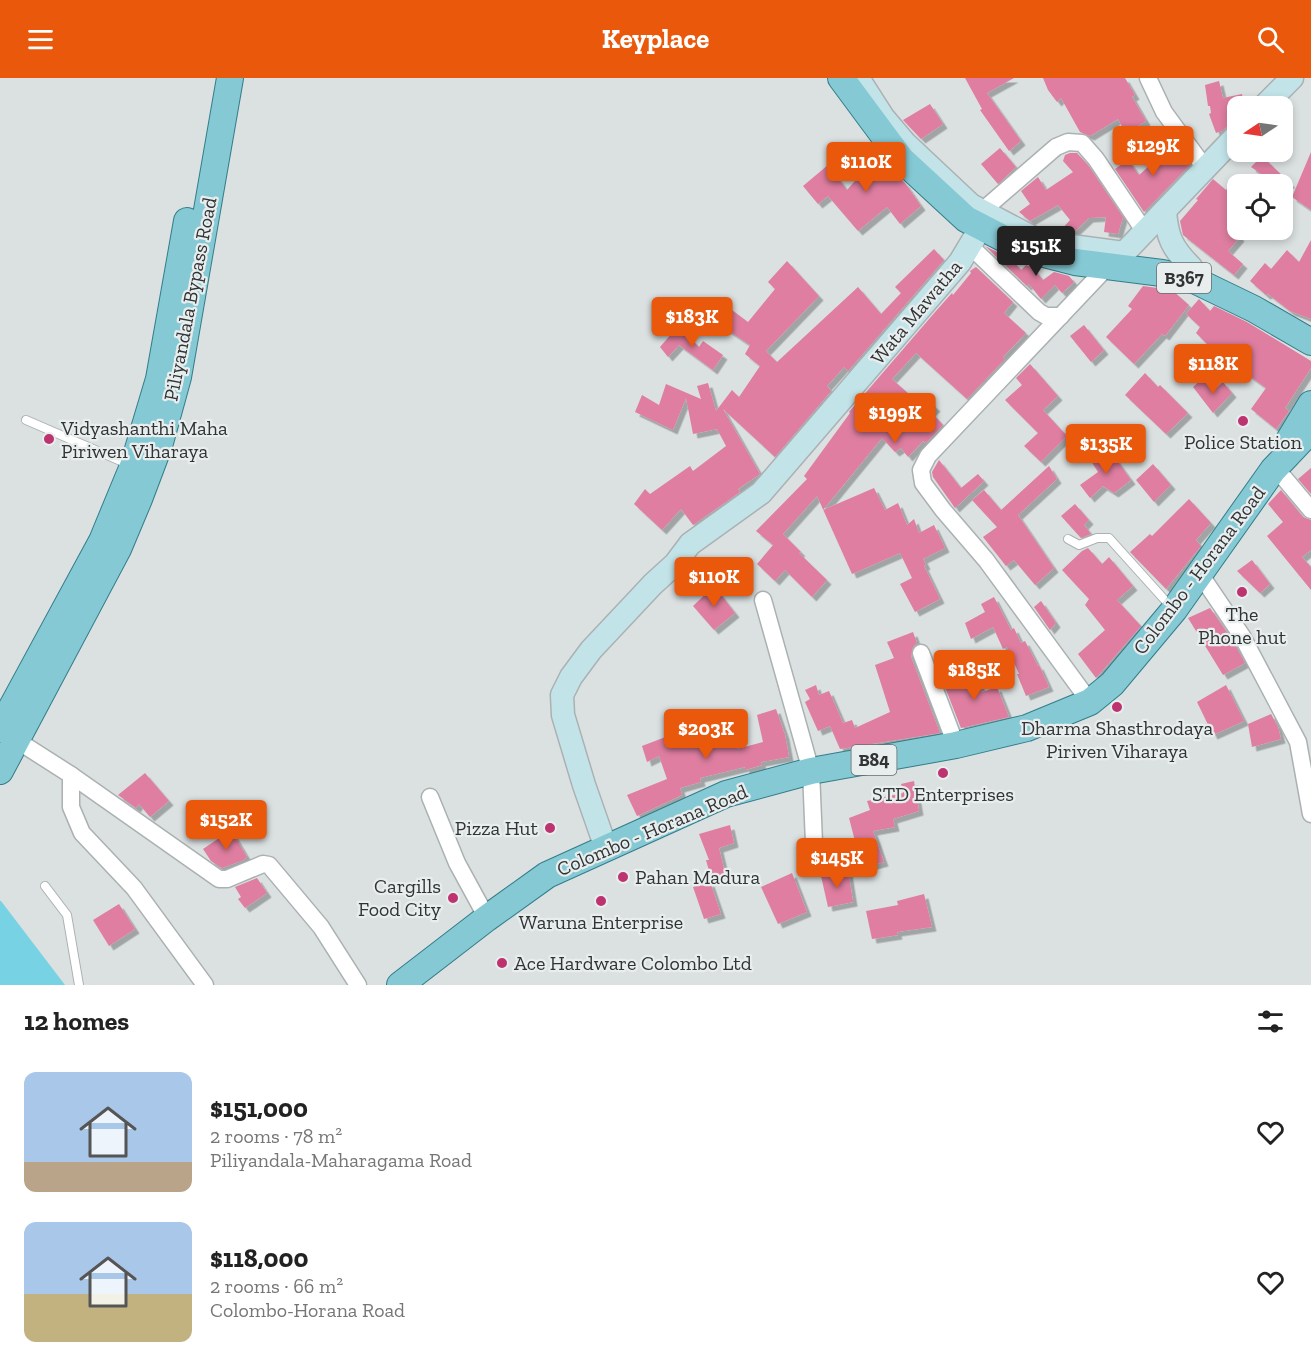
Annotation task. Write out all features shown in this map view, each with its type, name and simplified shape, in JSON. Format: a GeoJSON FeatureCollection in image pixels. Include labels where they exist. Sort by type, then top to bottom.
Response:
{"type":"FeatureCollection","features":[{"type":"Feature","properties":{"kind":"main road","name":"Piliyandala Bypass Road"},"geometry":{"type":"LineString","coordinates":[[0,771],[6,733],[102,541],[133,466],[159,379],[212,78]]}},
{"type":"Feature","properties":{"kind":"main road","name":"Piliyandala Bypass Road"},"geometry":{"type":"LineString","coordinates":[[6,733],[118,549],[140,499],[159,446],[178,377],[230,78]]}},
{"type":"Feature","properties":{"kind":"main road","name":"B367"},"geometry":{"type":"LineString","coordinates":[[841,78],[901,159],[978,228],[1024,249],[1075,262],[1116,260],[1206,270],[1311,325]]}},
{"type":"Feature","properties":{"kind":"main road","name":"B367"},"geometry":{"type":"LineString","coordinates":[[1116,260],[1194,280],[1254,309],[1311,342]]}},
{"type":"Feature","properties":{"kind":"main road","name":"B84"},"geometry":{"type":"LineString","coordinates":[[1277,466],[1288,440],[1311,404]]}},
{"type":"Feature","properties":{"kind":"main road","name":"B84"},"geometry":{"type":"LineString","coordinates":[[1277,466],[1311,430]]}},
{"type":"Feature","properties":{"kind":"main road","name":"Colombo - Horana Road"},"geometry":{"type":"LineString","coordinates":[[400,985],[547,875],[726,794],[811,771],[956,745],[1026,728],[1090,702],[1112,684],[1174,610],[1277,466]]}},
{"type":"Feature","properties":{"kind":"street","name":"B367"},"geometry":{"type":"LineString","coordinates":[[858,78],[883,117],[905,143],[971,205],[978,228]]}},
{"type":"Feature","properties":{"kind":"street"},"geometry":{"type":"LineString","coordinates":[[1148,78],[1164,112],[1205,168]]}},
{"type":"Feature","properties":{"kind":"street"},"geometry":{"type":"LineString","coordinates":[[1274,96],[1292,78]]}},
{"type":"Feature","properties":{"kind":"street"},"geometry":{"type":"LineString","coordinates":[[1061,316],[1047,316],[1039,312],[978,228],[1056,147],[1068,142],[1082,143],[1096,159],[1145,232]]}},
{"type":"Feature","properties":{"kind":"street"},"geometry":{"type":"LineString","coordinates":[[1090,702],[986,560],[923,483],[921,471],[928,456],[1227,145]]}},
{"type":"Feature","properties":{"kind":"street"},"geometry":{"type":"LineString","coordinates":[[1165,211],[1167,233],[1172,245],[1191,267]]}},
{"type":"Feature","properties":{"kind":"street","name":"Wata Mawatha"},"geometry":{"type":"LineString","coordinates":[[606,848],[563,715],[562,695],[571,677],[591,650],[675,564],[690,544],[761,493],[960,262],[978,228]]}},
{"type":"Feature","properties":{"kind":"street"},"geometry":{"type":"LineString","coordinates":[[1277,466],[1311,510]]}},
{"type":"Feature","properties":{"kind":"street"},"geometry":{"type":"LineString","coordinates":[[1200,574],[1242,636],[1298,742],[1311,814]]}},
{"type":"Feature","properties":{"kind":"street"},"geometry":{"type":"LineString","coordinates":[[763,600],[811,771],[815,867]]}},
{"type":"Feature","properties":{"kind":"street"},"geometry":{"type":"LineString","coordinates":[[921,653],[956,745]]}},
{"type":"Feature","properties":{"kind":"street"},"geometry":{"type":"LineString","coordinates":[[6,733],[71,774],[219,879],[227,879],[263,864],[268,865],[321,927],[358,985]]}},
{"type":"Feature","properties":{"kind":"street"},"geometry":{"type":"LineString","coordinates":[[71,774],[71,807],[82,833],[134,888],[205,985]]}},
{"type":"Feature","properties":{"kind":"street"},"geometry":{"type":"LineString","coordinates":[[430,797],[457,863],[487,918]]}},
{"type":"Feature","properties":{"kind":"lane"},"geometry":{"type":"LineString","coordinates":[[26,420],[133,466]]}},
{"type":"Feature","properties":{"kind":"lane"},"geometry":{"type":"LineString","coordinates":[[1068,539],[1079,545],[1097,538],[1109,538],[1174,610]]}},
{"type":"Feature","properties":{"kind":"lane"},"geometry":{"type":"LineString","coordinates":[[45,886],[67,915],[79,985]]}},
{"type":"Feature","properties":{"kind":"shaded area"},"geometry":{"type":"Polygon","coordinates":[[[1,901],[65,985],[0,985],[1,901]]]}},
{"type":"Feature","properties":{"kind":"building"},"geometry":{"type":"Polygon","coordinates":[[[965,78],[1014,78],[987,93],[1021,141],[1009,151],[980,110],[982,109],[965,78]]]}},
{"type":"Feature","properties":{"kind":"building"},"geometry":{"type":"Polygon","coordinates":[[[1043,78],[1125,78],[1135,95],[1132,97],[1146,121],[1126,134],[1118,119],[1090,136],[1080,132],[1061,98],[1057,102],[1043,78]]]}},
{"type":"Feature","properties":{"kind":"building"},"geometry":{"type":"Polygon","coordinates":[[[1219,81],[1223,98],[1227,97],[1227,127],[1216,133],[1209,114],[1211,113],[1205,85],[1219,81]]]}},
{"type":"Feature","properties":{"kind":"building"},"geometry":{"type":"Polygon","coordinates":[[[930,104],[943,124],[921,139],[903,120],[930,104]]]}},
{"type":"Feature","properties":{"kind":"building"},"geometry":{"type":"Polygon","coordinates":[[[1177,147],[1190,165],[1144,212],[1115,169],[1128,160],[1139,175],[1164,153],[1167,156],[1177,147]]]}},
{"type":"Feature","properties":{"kind":"building"},"geometry":{"type":"Polygon","coordinates":[[[1000,148],[1016,167],[998,184],[981,164],[1000,148]]]}},
{"type":"Feature","properties":{"kind":"building"},"geometry":{"type":"Polygon","coordinates":[[[877,151],[889,168],[905,183],[921,206],[900,224],[887,207],[858,231],[828,196],[818,204],[803,186],[828,165],[847,190],[861,174],[857,168],[877,151]]]}},
{"type":"Feature","properties":{"kind":"building"},"geometry":{"type":"Polygon","coordinates":[[[1311,152],[1311,210],[1293,198],[1311,152]]]}},
{"type":"Feature","properties":{"kind":"building"},"geometry":{"type":"Polygon","coordinates":[[[1077,153],[1088,165],[1123,217],[1118,234],[1104,232],[1106,217],[1089,218],[1073,233],[1060,231],[1070,220],[1058,205],[1030,221],[1019,212],[1030,204],[1021,191],[1038,177],[1046,190],[1073,172],[1063,161],[1065,155],[1077,153]]]}},
{"type":"Feature","properties":{"kind":"building"},"geometry":{"type":"Polygon","coordinates":[[[1256,162],[1268,162],[1281,174],[1261,174],[1251,167],[1256,162]]]}},
{"type":"Feature","properties":{"kind":"building"},"geometry":{"type":"Polygon","coordinates":[[[1213,179],[1226,190],[1227,240],[1237,240],[1228,251],[1243,264],[1234,275],[1183,235],[1180,221],[1213,179]]]}},
{"type":"Feature","properties":{"kind":"building"},"geometry":{"type":"Polygon","coordinates":[[[1311,240],[1311,319],[1290,311],[1250,281],[1265,263],[1271,269],[1287,250],[1299,262],[1311,240]]]}},
{"type":"Feature","properties":{"kind":"building"},"geometry":{"type":"Polygon","coordinates":[[[985,246],[1011,259],[1021,270],[1026,265],[1032,267],[1043,280],[1054,272],[1069,276],[1074,282],[1062,293],[1055,285],[1041,299],[1029,284],[1027,286],[985,246]]]}},
{"type":"Feature","properties":{"kind":"building"},"geometry":{"type":"Polygon","coordinates":[[[934,249],[944,260],[848,371],[844,367],[827,386],[831,391],[775,457],[723,409],[760,474],[738,489],[740,492],[693,525],[681,509],[662,530],[634,504],[645,489],[650,494],[690,466],[693,471],[726,446],[717,429],[693,434],[686,398],[673,430],[635,412],[642,395],[659,405],[666,384],[701,399],[697,386],[708,383],[716,411],[732,390],[739,397],[760,366],[745,354],[750,345],[714,321],[724,304],[748,322],[775,289],[768,282],[787,261],[819,296],[766,351],[777,362],[858,287],[881,314],[901,293],[895,287],[934,249]]]}},
{"type":"Feature","properties":{"kind":"building"},"geometry":{"type":"Polygon","coordinates":[[[976,267],[1013,302],[1004,313],[1026,333],[967,399],[916,353],[892,379],[918,402],[923,396],[936,407],[931,412],[943,425],[926,443],[923,441],[908,457],[901,448],[895,452],[882,438],[823,510],[817,496],[783,534],[827,580],[812,597],[785,570],[775,581],[757,564],[773,545],[756,531],[807,479],[804,476],[849,412],[952,293],[953,295],[971,273],[970,271],[976,267]]]}},
{"type":"Feature","properties":{"kind":"building"},"geometry":{"type":"Polygon","coordinates":[[[1143,286],[1172,290],[1189,305],[1165,336],[1162,334],[1134,364],[1106,337],[1132,309],[1128,306],[1143,286]]]}},
{"type":"Feature","properties":{"kind":"building"},"geometry":{"type":"Polygon","coordinates":[[[1199,299],[1210,311],[1214,306],[1247,322],[1311,361],[1311,368],[1285,408],[1289,411],[1276,429],[1251,409],[1266,388],[1211,348],[1196,333],[1200,327],[1186,314],[1199,299]]]}},
{"type":"Feature","properties":{"kind":"building"},"geometry":{"type":"Polygon","coordinates":[[[1084,325],[1104,350],[1091,362],[1070,336],[1084,325]]]}},
{"type":"Feature","properties":{"kind":"building"},"geometry":{"type":"Polygon","coordinates":[[[678,326],[699,347],[703,341],[723,355],[713,370],[679,345],[668,357],[660,347],[678,326]]]}},
{"type":"Feature","properties":{"kind":"building"},"geometry":{"type":"Polygon","coordinates":[[[1030,364],[1058,396],[1043,410],[1067,436],[1041,462],[1024,446],[1038,433],[1005,400],[1022,385],[1016,378],[1030,364]]]}},
{"type":"Feature","properties":{"kind":"building"},"geometry":{"type":"Polygon","coordinates":[[[1145,373],[1188,413],[1166,434],[1125,395],[1145,373]]]}},
{"type":"Feature","properties":{"kind":"building"},"geometry":{"type":"Polygon","coordinates":[[[1202,379],[1213,391],[1223,382],[1232,393],[1213,413],[1193,387],[1202,379]]]}},
{"type":"Feature","properties":{"kind":"building"},"geometry":{"type":"Polygon","coordinates":[[[1108,448],[1131,480],[1114,493],[1103,486],[1090,498],[1080,485],[1098,472],[1091,461],[1108,448]]]}},
{"type":"Feature","properties":{"kind":"building"},"geometry":{"type":"Polygon","coordinates":[[[939,460],[961,488],[978,474],[984,481],[955,508],[933,477],[932,472],[939,460]]]}},
{"type":"Feature","properties":{"kind":"building"},"geometry":{"type":"Polygon","coordinates":[[[1153,464],[1171,485],[1154,502],[1136,480],[1153,464]]]}},
{"type":"Feature","properties":{"kind":"building"},"geometry":{"type":"Polygon","coordinates":[[[1049,466],[1057,479],[1018,515],[1054,568],[1035,585],[1014,560],[1006,566],[983,537],[997,527],[972,500],[984,490],[1001,510],[1049,466]]]}},
{"type":"Feature","properties":{"kind":"building"},"geometry":{"type":"Polygon","coordinates":[[[1311,468],[1311,494],[1298,479],[1311,468]]]}},
{"type":"Feature","properties":{"kind":"building"},"geometry":{"type":"Polygon","coordinates":[[[874,488],[885,510],[898,503],[907,525],[914,519],[919,533],[934,525],[945,548],[923,559],[926,565],[924,566],[940,599],[915,612],[900,584],[912,578],[900,553],[852,574],[823,510],[874,488]]]}},
{"type":"Feature","properties":{"kind":"building"},"geometry":{"type":"Polygon","coordinates":[[[1281,490],[1303,517],[1311,520],[1311,550],[1302,557],[1311,567],[1311,590],[1267,536],[1283,522],[1268,504],[1281,490]]]}},
{"type":"Feature","properties":{"kind":"building"},"geometry":{"type":"Polygon","coordinates":[[[1189,499],[1211,523],[1196,540],[1201,546],[1166,589],[1130,552],[1150,534],[1152,536],[1189,499]]]}},
{"type":"Feature","properties":{"kind":"building"},"geometry":{"type":"Polygon","coordinates":[[[1075,504],[1089,520],[1084,525],[1091,534],[1081,538],[1061,516],[1075,504]]]}},
{"type":"Feature","properties":{"kind":"building"},"geometry":{"type":"Polygon","coordinates":[[[1088,548],[1102,564],[1109,557],[1133,586],[1117,600],[1141,626],[1096,678],[1078,654],[1105,630],[1085,605],[1089,599],[1062,570],[1088,548]]]}},
{"type":"Feature","properties":{"kind":"building"},"geometry":{"type":"Polygon","coordinates":[[[1252,560],[1270,584],[1260,593],[1237,571],[1252,560]]]}},
{"type":"Feature","properties":{"kind":"building"},"geometry":{"type":"Polygon","coordinates":[[[714,586],[735,613],[714,630],[693,606],[714,586]]]}},
{"type":"Feature","properties":{"kind":"building"},"geometry":{"type":"Polygon","coordinates":[[[994,597],[1011,630],[1014,628],[1021,643],[1025,641],[1049,687],[1026,696],[1007,647],[1003,649],[993,627],[971,639],[965,623],[985,612],[981,604],[994,597]]]}},
{"type":"Feature","properties":{"kind":"building"},"geometry":{"type":"Polygon","coordinates":[[[1041,601],[1056,623],[1050,630],[1034,607],[1041,601]]]}},
{"type":"Feature","properties":{"kind":"building"},"geometry":{"type":"Polygon","coordinates":[[[1210,608],[1245,663],[1223,675],[1188,618],[1210,608]]]}},
{"type":"Feature","properties":{"kind":"building"},"geometry":{"type":"Polygon","coordinates":[[[913,632],[917,643],[913,647],[911,657],[940,733],[840,749],[830,726],[818,731],[805,702],[810,699],[805,690],[816,685],[819,695],[829,691],[843,723],[852,720],[855,728],[890,712],[875,665],[894,658],[887,642],[913,632]]]}},
{"type":"Feature","properties":{"kind":"building"},"geometry":{"type":"Polygon","coordinates":[[[976,670],[982,692],[997,687],[1009,717],[961,728],[943,682],[976,670]]]}},
{"type":"Feature","properties":{"kind":"building"},"geometry":{"type":"Polygon","coordinates":[[[1226,685],[1244,721],[1213,735],[1197,702],[1226,685]]]}},
{"type":"Feature","properties":{"kind":"building"},"geometry":{"type":"Polygon","coordinates":[[[776,709],[785,735],[789,757],[761,762],[762,765],[745,770],[745,767],[700,778],[701,782],[680,788],[682,795],[637,816],[627,795],[667,779],[659,756],[647,762],[642,746],[689,728],[692,739],[719,732],[721,739],[735,734],[737,749],[763,742],[757,715],[776,709]]]}},
{"type":"Feature","properties":{"kind":"building"},"geometry":{"type":"Polygon","coordinates":[[[1271,714],[1281,739],[1252,747],[1248,724],[1271,714]]]}},
{"type":"Feature","properties":{"kind":"building"},"geometry":{"type":"Polygon","coordinates":[[[145,773],[169,801],[150,817],[139,804],[136,808],[118,795],[145,773]]]}},
{"type":"Feature","properties":{"kind":"building"},"geometry":{"type":"Polygon","coordinates":[[[914,781],[919,811],[893,819],[895,827],[873,831],[884,862],[862,868],[849,818],[870,810],[867,801],[903,793],[901,784],[914,781]]]}},
{"type":"Feature","properties":{"kind":"building"},"geometry":{"type":"Polygon","coordinates":[[[730,825],[734,843],[719,848],[725,873],[711,878],[706,860],[709,860],[699,834],[730,825]]]}},
{"type":"Feature","properties":{"kind":"building"},"geometry":{"type":"Polygon","coordinates":[[[231,830],[247,857],[222,868],[211,861],[203,849],[231,830]]]}},
{"type":"Feature","properties":{"kind":"building"},"geometry":{"type":"Polygon","coordinates":[[[848,870],[853,902],[828,907],[821,876],[848,870]]]}},
{"type":"Feature","properties":{"kind":"building"},"geometry":{"type":"Polygon","coordinates":[[[792,873],[807,912],[778,924],[761,887],[792,873]]]}},
{"type":"Feature","properties":{"kind":"building"},"geometry":{"type":"Polygon","coordinates":[[[257,878],[267,893],[245,908],[238,899],[241,897],[235,887],[257,878]]]}},
{"type":"Feature","properties":{"kind":"building"},"geometry":{"type":"Polygon","coordinates":[[[710,882],[721,914],[704,919],[693,887],[710,882]]]}},
{"type":"Feature","properties":{"kind":"building"},"geometry":{"type":"Polygon","coordinates":[[[924,894],[932,927],[897,932],[898,935],[872,939],[866,911],[898,905],[897,901],[924,894]]]}},
{"type":"Feature","properties":{"kind":"building"},"geometry":{"type":"Polygon","coordinates":[[[119,904],[135,929],[109,946],[93,920],[119,904]]]}},
{"type":"Feature","properties":{"kind":"place","name":"Police Station"},"geometry":{"type":"Point","coordinates":[1243,421]}},
{"type":"Feature","properties":{"kind":"place","name":"Vidyashanthi Maha Piriwen Viharaya"},"geometry":{"type":"Point","coordinates":[49,439]}},
{"type":"Feature","properties":{"kind":"place","name":"The Phone hut"},"geometry":{"type":"Point","coordinates":[1242,592]}},
{"type":"Feature","properties":{"kind":"place","name":"Dharma Shasthrodaya Piriven Viharaya"},"geometry":{"type":"Point","coordinates":[1117,707]}},
{"type":"Feature","properties":{"kind":"place","name":"STD Enterprises"},"geometry":{"type":"Point","coordinates":[943,773]}},
{"type":"Feature","properties":{"kind":"place","name":"Pizza Hut"},"geometry":{"type":"Point","coordinates":[550,828]}},
{"type":"Feature","properties":{"kind":"place","name":"Pahan Madura"},"geometry":{"type":"Point","coordinates":[623,877]}},
{"type":"Feature","properties":{"kind":"place","name":"Cargills Food City"},"geometry":{"type":"Point","coordinates":[453,898]}},
{"type":"Feature","properties":{"kind":"place","name":"Waruna Enterprise"},"geometry":{"type":"Point","coordinates":[601,901]}},
{"type":"Feature","properties":{"kind":"place","name":"Ace Hardware Colombo Ltd"},"geometry":{"type":"Point","coordinates":[502,963]}}]}
